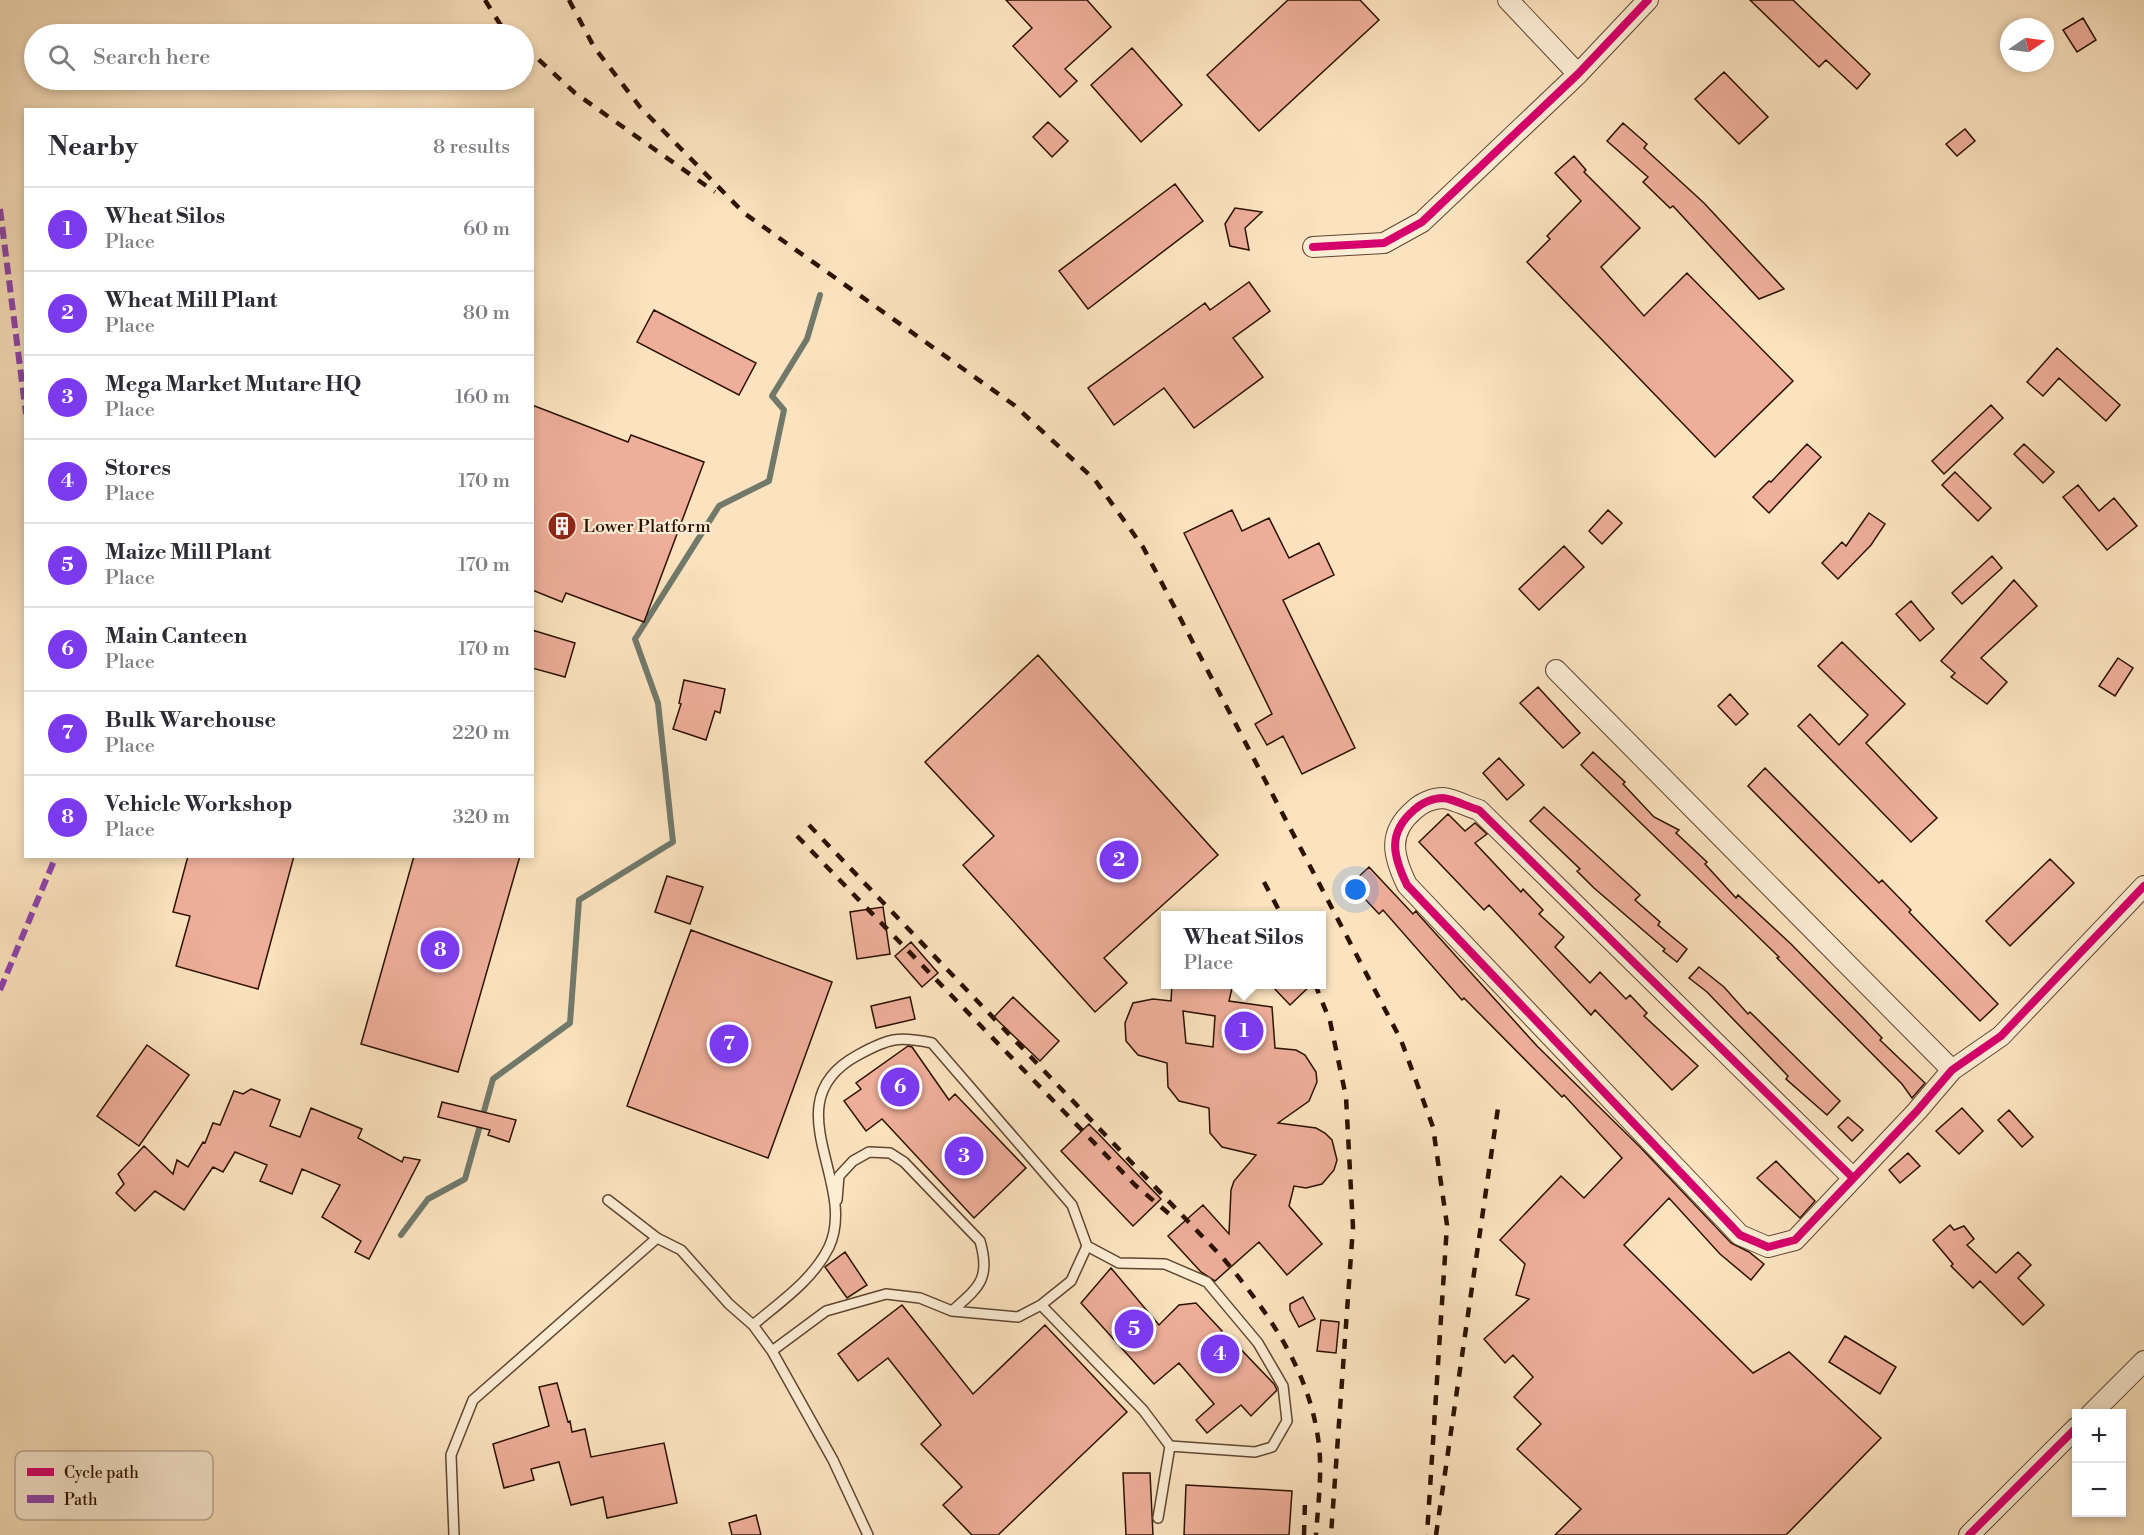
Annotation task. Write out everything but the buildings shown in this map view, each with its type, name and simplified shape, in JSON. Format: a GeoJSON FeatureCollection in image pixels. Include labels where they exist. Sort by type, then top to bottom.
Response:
{"type":"FeatureCollection","features":[{"type":"Feature","properties":{"kind":"street"},"geometry":{"type":"LineString","coordinates":[[1508,0],[1578,74]]}},
{"type":"Feature","properties":{"kind":"street"},"geometry":{"type":"LineString","coordinates":[[1313,248],[1384,243],[1422,222],[1578,74],[1648,0]]}},
{"type":"Feature","properties":{"kind":"street"},"geometry":{"type":"LineString","coordinates":[[1556,670],[1952,1070]]}},
{"type":"Feature","properties":{"kind":"street"},"geometry":{"type":"LineString","coordinates":[[1852,1177],[1479,810],[1443,798],[1421,803],[1401,821],[1394,844],[1398,865],[1407,885],[1740,1235],[1768,1247],[1795,1240],[1852,1177],[1917,1111],[1952,1070],[2001,1036],[2144,886]]}},
{"type":"Feature","properties":{"kind":"street"},"geometry":{"type":"LineString","coordinates":[[2095,1409],[2144,1361]]}},
{"type":"Feature","properties":{"kind":"street"},"geometry":{"type":"LineString","coordinates":[[1969,1535],[2072,1432]]}},
{"type":"Feature","properties":{"kind":"lane"},"geometry":{"type":"LineString","coordinates":[[836,1210],[821,1150],[818,1102],[829,1077],[844,1062],[877,1045],[903,1037],[932,1043],[985,1101],[1072,1205],[1087,1246],[1119,1263],[1165,1264],[1207,1282],[1258,1343],[1283,1386],[1287,1421],[1272,1447],[1255,1452],[1170,1446]]}},
{"type":"Feature","properties":{"kind":"lane"},"geometry":{"type":"LineString","coordinates":[[753,1325],[804,1281],[829,1246],[836,1210],[839,1176],[853,1161],[869,1152],[890,1153],[904,1162],[980,1241],[985,1257],[985,1274],[980,1285],[952,1311]]}},
{"type":"Feature","properties":{"kind":"lane"},"geometry":{"type":"LineString","coordinates":[[608,1200],[657,1238],[681,1250],[729,1304],[753,1325],[772,1351],[833,1460],[868,1535]]}},
{"type":"Feature","properties":{"kind":"lane"},"geometry":{"type":"LineString","coordinates":[[454,1535],[451,1455],[473,1400],[657,1238]]}},
{"type":"Feature","properties":{"kind":"lane"},"geometry":{"type":"LineString","coordinates":[[772,1351],[826,1311],[886,1294],[920,1298],[952,1311],[1018,1317],[1041,1305],[1071,1281],[1087,1246]]}},
{"type":"Feature","properties":{"kind":"lane"},"geometry":{"type":"LineString","coordinates":[[1041,1305],[1143,1410],[1170,1446],[1158,1518]]}},
{"type":"Feature","properties":{"kind":"waterway"},"geometry":{"type":"LineString","coordinates":[[401,1235],[428,1199],[465,1179],[493,1079],[570,1023],[579,900],[673,842],[658,703],[635,639],[719,506],[769,481],[784,410],[772,396],[807,339],[820,295]]}},
{"type":"Feature","properties":{"kind":"railway"},"geometry":{"type":"LineString","coordinates":[[485,0],[500,24]]}},
{"type":"Feature","properties":{"kind":"railway"},"geometry":{"type":"LineString","coordinates":[[569,0],[594,47],[640,107],[744,213],[1014,405],[1095,480],[1143,547],[1401,1040],[1433,1127],[1447,1225],[1427,1535]]}},
{"type":"Feature","properties":{"kind":"railway"},"geometry":{"type":"LineString","coordinates":[[534,55],[575,93],[715,192]]}},
{"type":"Feature","properties":{"kind":"railway"},"geometry":{"type":"LineString","coordinates":[[809,825],[1223,1258],[1270,1320],[1295,1364],[1313,1412],[1320,1462],[1316,1535]]}},
{"type":"Feature","properties":{"kind":"railway"},"geometry":{"type":"LineString","coordinates":[[797,836],[1135,1185],[1174,1218]]}},
{"type":"Feature","properties":{"kind":"railway"},"geometry":{"type":"LineString","coordinates":[[1264,882],[1279,911]]}},
{"type":"Feature","properties":{"kind":"railway"},"geometry":{"type":"LineString","coordinates":[[1317,989],[1330,1021],[1346,1097],[1353,1227],[1331,1535]]}},
{"type":"Feature","properties":{"kind":"railway"},"geometry":{"type":"LineString","coordinates":[[1436,1535],[1499,1101]]}},
{"type":"Feature","properties":{"kind":"railway"},"geometry":{"type":"LineString","coordinates":[[1304,1535],[1305,1501]]}},
{"type":"Feature","properties":{"kind":"marked path"},"geometry":{"type":"LineString","coordinates":[[0,209],[24,398]]}},
{"type":"Feature","properties":{"kind":"marked path"},"geometry":{"type":"LineString","coordinates":[[0,990],[55,858]]}},
{"type":"Feature","properties":{"kind":"cycle path"},"geometry":{"type":"LineString","coordinates":[[1313,247],[1384,243],[1422,222],[1578,74],[1648,0]]}},
{"type":"Feature","properties":{"kind":"cycle path"},"geometry":{"type":"LineString","coordinates":[[1852,1177],[1479,810],[1452,800],[1439,798],[1420,805],[1405,819],[1396,836],[1395,845],[1398,864],[1407,885],[1740,1235],[1768,1247],[1795,1240],[1917,1111],[1952,1070],[2001,1036],[2144,886]]}},
{"type":"Feature","properties":{"kind":"cycle path"},"geometry":{"type":"LineString","coordinates":[[1969,1535],[2072,1432]]}},
{"type":"Feature","properties":{"kind":"place","name":"Lower Platform"},"geometry":{"type":"Point","coordinates":[562,526]}},
{"type":"Feature","properties":{"kind":"place","name":"Wheat Mill Plant"},"geometry":{"type":"Point","coordinates":[1119,860]}},
{"type":"Feature","properties":{"kind":"place","name":"Vehicle Workshop"},"geometry":{"type":"Point","coordinates":[440,950]}},
{"type":"Feature","properties":{"kind":"place","name":"Wheat Silos"},"geometry":{"type":"Point","coordinates":[1244,1031]}},
{"type":"Feature","properties":{"kind":"place","name":"Bulk Warehouse"},"geometry":{"type":"Point","coordinates":[729,1044]}},
{"type":"Feature","properties":{"kind":"place","name":"Main Canteen"},"geometry":{"type":"Point","coordinates":[900,1087]}},
{"type":"Feature","properties":{"kind":"place","name":"Mega Market Mutare HQ"},"geometry":{"type":"Point","coordinates":[964,1156]}},
{"type":"Feature","properties":{"kind":"place","name":"Maize Mill Plant"},"geometry":{"type":"Point","coordinates":[1134,1329]}},
{"type":"Feature","properties":{"kind":"place","name":"Stores"},"geometry":{"type":"Point","coordinates":[1220,1354]}}]}
